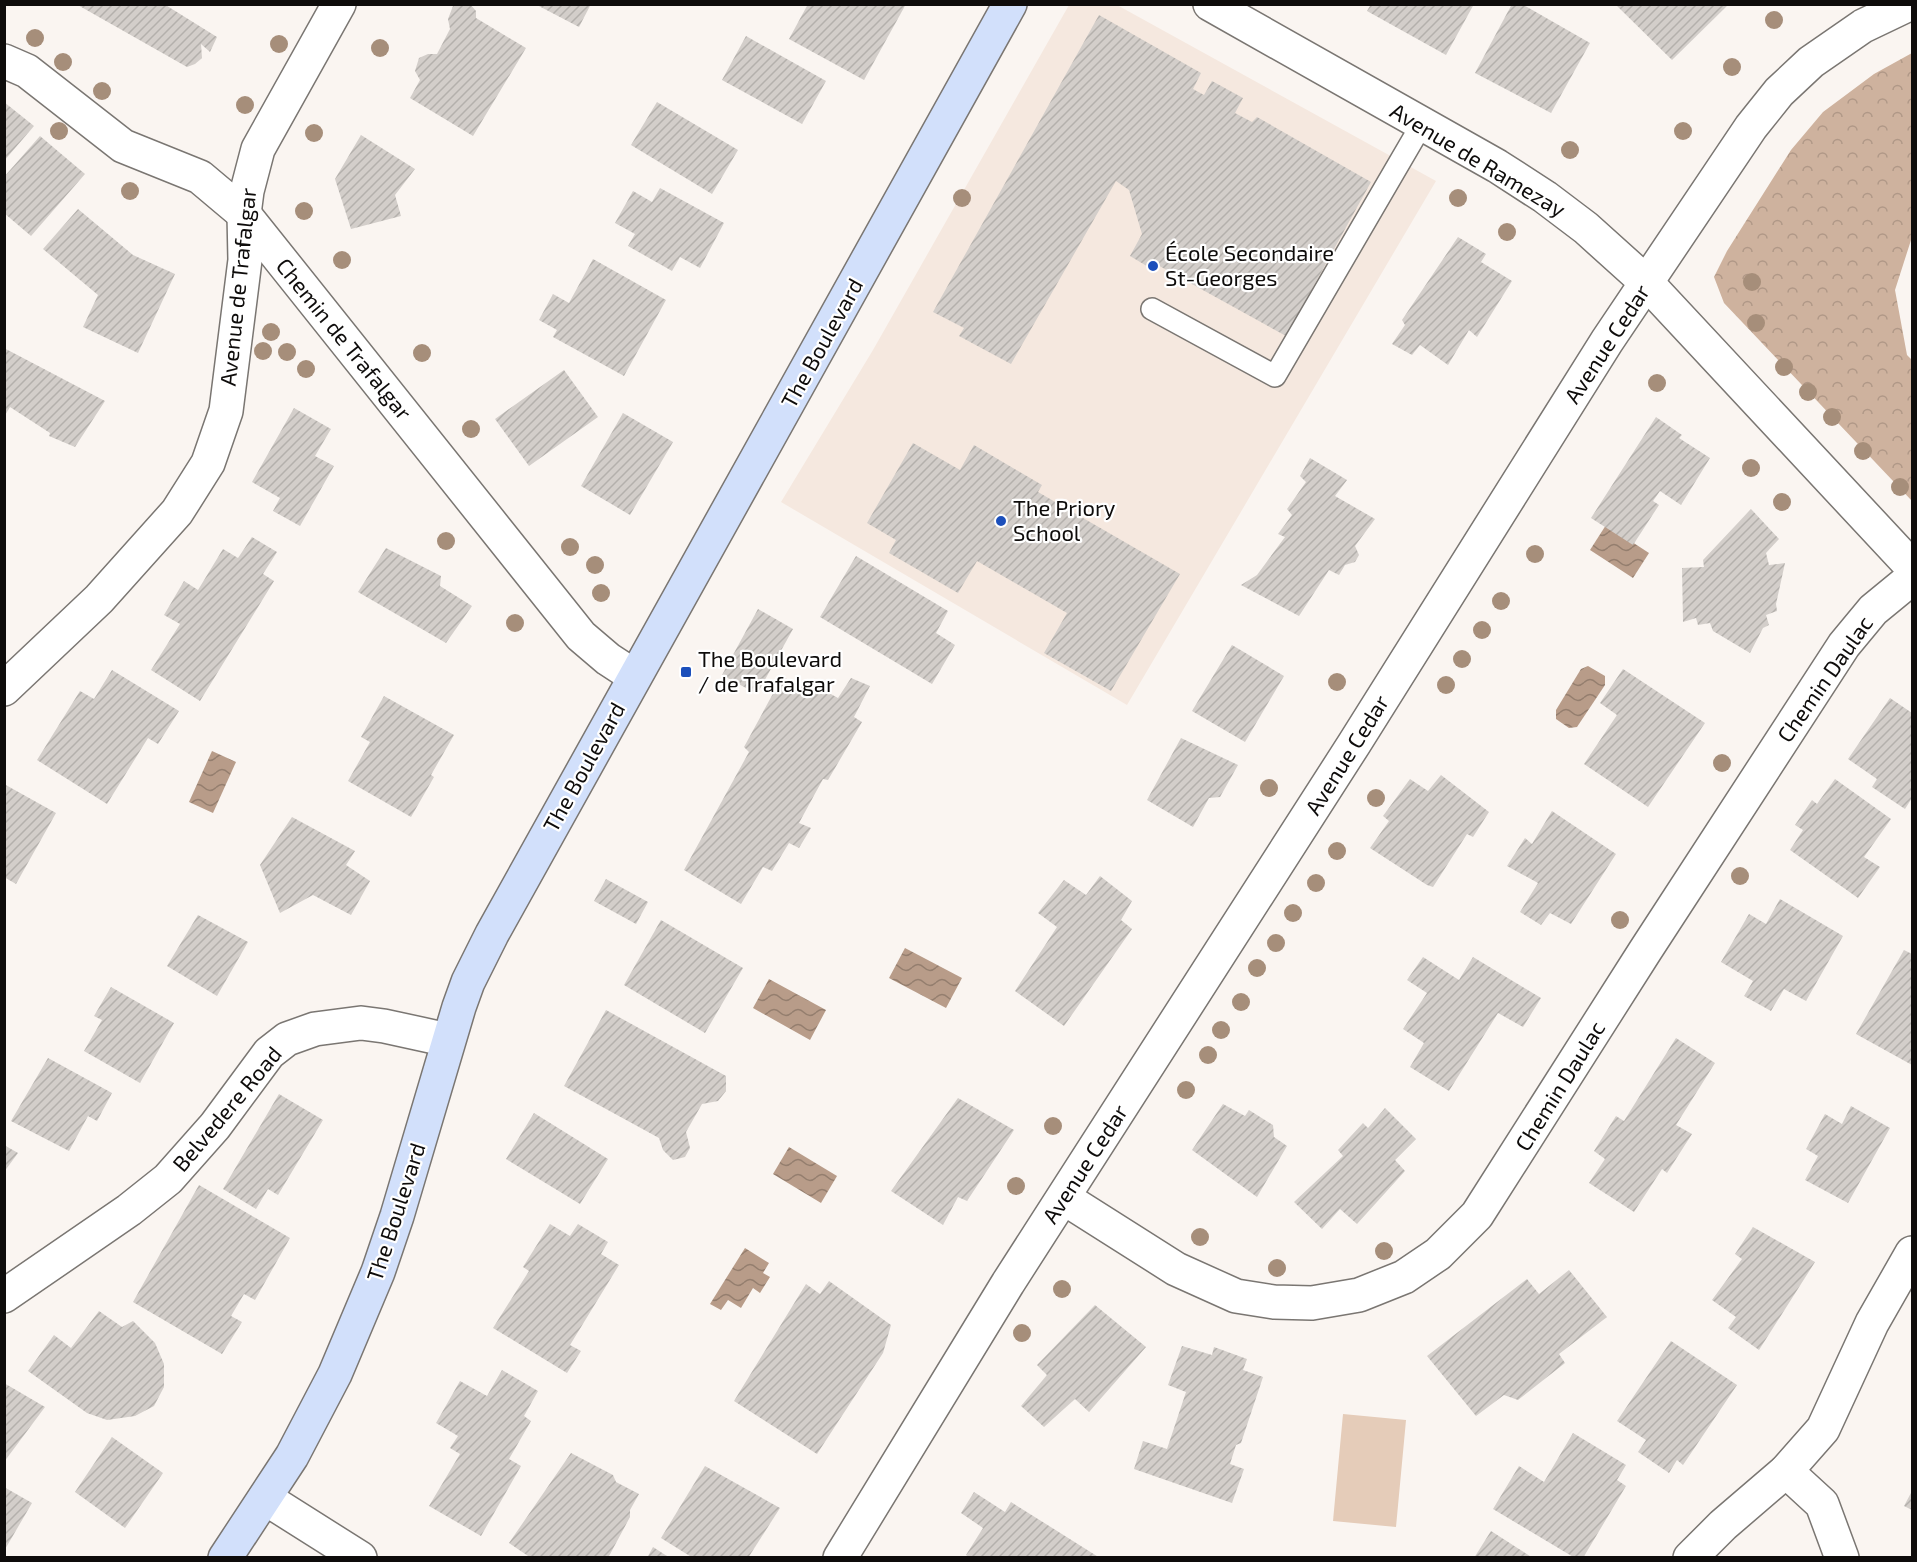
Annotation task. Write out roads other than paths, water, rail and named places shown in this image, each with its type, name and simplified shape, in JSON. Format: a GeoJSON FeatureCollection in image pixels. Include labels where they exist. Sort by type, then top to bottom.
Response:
{"type":"FeatureCollection","features":[{"type":"Feature","properties":{"kind":"main road","name":"The Boulevard"},"geometry":{"type":"LineString","coordinates":[[225,1557],[292,1456],[335,1374],[378,1272],[408,1180],[448,1040],[468,982],[492,934],[1010,4]]}},
{"type":"Feature","properties":{"kind":"street","name":"Avenue de Trafalgar"},"geometry":{"type":"LineString","coordinates":[[4,688],[99,599],[177,512],[208,463],[226,411],[245,260],[244,214],[250,174],[258,148],[339,4]]}},
{"type":"Feature","properties":{"kind":"street","name":"Avenue de Ramezay"},"geometry":{"type":"LineString","coordinates":[[1210,4],[1497,166],[1560,208],[1647,283],[1912,567]]}},
{"type":"Feature","properties":{"kind":"street","name":"Avenue Cedar"},"geometry":{"type":"LineString","coordinates":[[840,1557],[1008,1283],[1354,744],[1607,341],[1751,127],[1779,92],[1811,62],[1845,37],[1881,16],[1909,4]]}},
{"type":"Feature","properties":{"kind":"street","name":"Chemin de Trafalgar"},"geometry":{"type":"LineString","coordinates":[[4,61],[27,71],[123,146],[200,177],[244,214],[581,636],[608,659],[634,676]]}},
{"type":"Feature","properties":{"kind":"street","name":"Chemin Daulac"},"geometry":{"type":"LineString","coordinates":[[1064,1198],[1176,1269],[1236,1296],[1274,1302],[1312,1303],[1359,1295],[1404,1277],[1438,1254],[1477,1215],[1844,645],[1873,610],[1912,578]]}},
{"type":"Feature","properties":{"kind":"street","name":"Belvedere Road"},"geometry":{"type":"LineString","coordinates":[[4,1296],[129,1210],[168,1179],[215,1126],[269,1053],[287,1039],[315,1029],[361,1023],[448,1040]]}},
{"type":"Feature","properties":{"kind":"street"},"geometry":{"type":"LineString","coordinates":[[1690,1557],[1723,1525],[1786,1471],[1823,1429],[1872,1323],[1912,1254]]}},
{"type":"Feature","properties":{"kind":"street"},"geometry":{"type":"LineString","coordinates":[[1786,1471],[1822,1504],[1842,1557]]}},
{"type":"Feature","properties":{"kind":"street"},"geometry":{"type":"LineString","coordinates":[[266,1497],[360,1557]]}},
{"type":"Feature","properties":{"kind":"lane"},"geometry":{"type":"LineString","coordinates":[[1152,309],[1275,376],[1422,124]]}},
{"type":"Feature","properties":{"kind":"water"},"geometry":{"type":"Polygon","coordinates":[[[1606,525],[1649,553],[1633,578],[1590,550],[1606,525]]]}},
{"type":"Feature","properties":{"kind":"water"},"geometry":{"type":"Polygon","coordinates":[[[1588,666],[1605,676],[1605,685],[1577,727],[1569,728],[1556,719],[1556,710],[1581,669],[1588,666]]]}},
{"type":"Feature","properties":{"kind":"water"},"geometry":{"type":"Polygon","coordinates":[[[212,751],[236,762],[213,813],[189,802],[212,751]]]}},
{"type":"Feature","properties":{"kind":"water"},"geometry":{"type":"Polygon","coordinates":[[[905,948],[962,978],[946,1008],[889,978],[905,948]]]}},
{"type":"Feature","properties":{"kind":"water"},"geometry":{"type":"Polygon","coordinates":[[[769,979],[826,1010],[810,1040],[753,1008],[769,979]]]}},
{"type":"Feature","properties":{"kind":"water"},"geometry":{"type":"Polygon","coordinates":[[[789,1147],[837,1176],[821,1203],[773,1174],[789,1147]]]}},
{"type":"Feature","properties":{"kind":"water"},"geometry":{"type":"Polygon","coordinates":[[[745,1248],[769,1263],[763,1273],[770,1277],[760,1293],[753,1288],[741,1308],[728,1300],[721,1310],[710,1304],[745,1248]]]}},
{"type":"Feature","properties":{"kind":"place","name":"École Secondaire St-Georges"},"geometry":{"type":"Point","coordinates":[1153,266]}},
{"type":"Feature","properties":{"kind":"place","name":"The Priory School"},"geometry":{"type":"Point","coordinates":[1001,521]}},
{"type":"Feature","properties":{"kind":"place","name":"The Boulevard / de Trafalgar"},"geometry":{"type":"Point","coordinates":[686,672]}}]}
